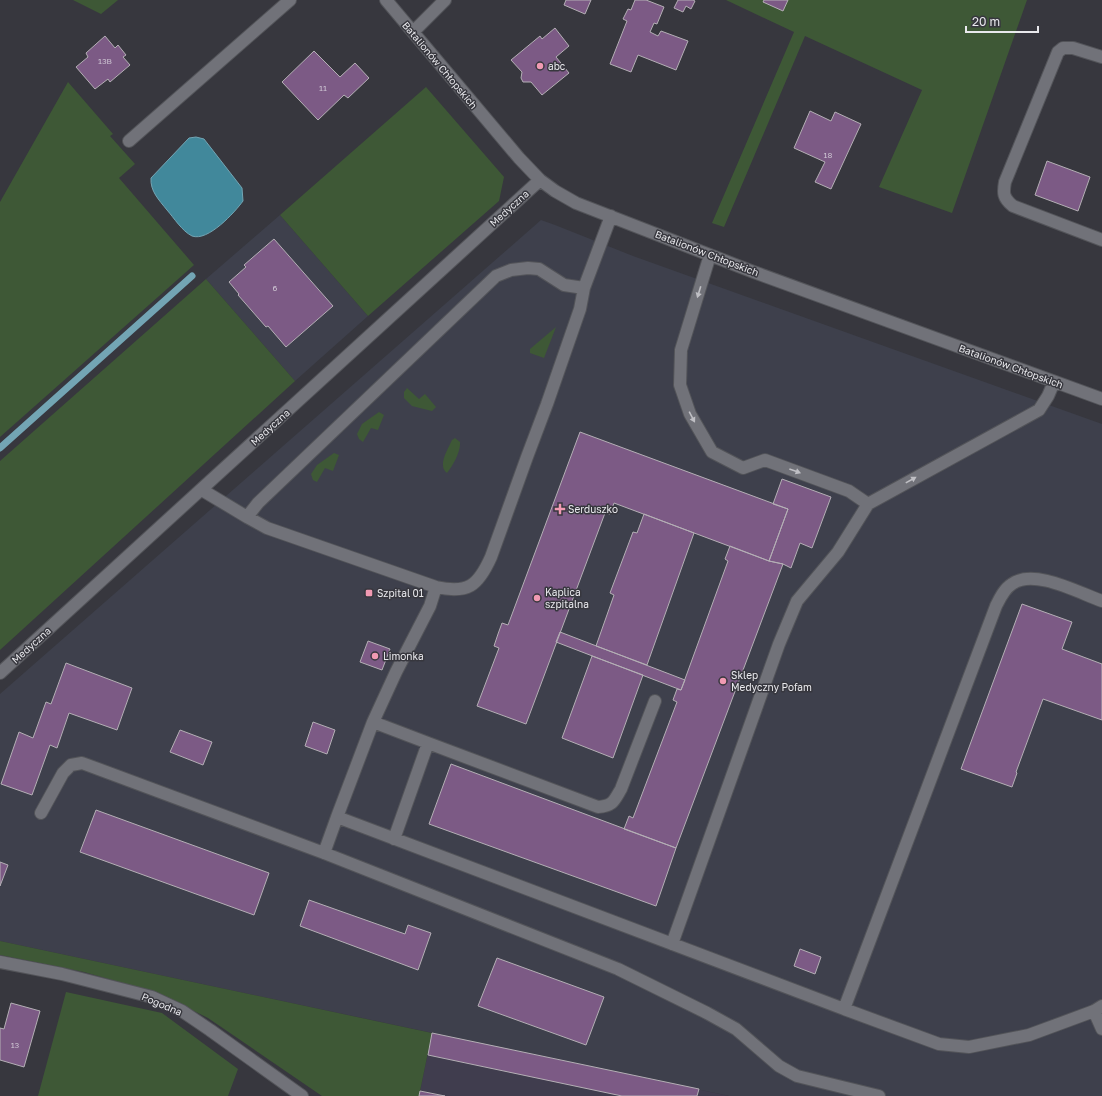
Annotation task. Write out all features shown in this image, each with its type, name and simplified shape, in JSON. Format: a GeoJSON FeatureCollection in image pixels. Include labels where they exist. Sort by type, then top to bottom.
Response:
{"type":"FeatureCollection","features":[{"type":"Feature","properties":{"kind":"street"},"geometry":{"type":"LineString","coordinates":[[129,141],[290,0]]}},
{"type":"Feature","properties":{"kind":"street","name":"Batalionów Chłopskich"},"geometry":{"type":"LineString","coordinates":[[386,0],[519,158],[540,180],[576,203],[710,255],[1102,399]]}},
{"type":"Feature","properties":{"kind":"street"},"geometry":{"type":"LineString","coordinates":[[413,32],[445,0]]}},
{"type":"Feature","properties":{"kind":"street"},"geometry":{"type":"LineString","coordinates":[[1102,57],[1073,48],[1063,48],[1058,52],[1005,182],[1003,193],[1006,200],[1013,206],[1102,240]]}},
{"type":"Feature","properties":{"kind":"street","name":"Medyczna"},"geometry":{"type":"LineString","coordinates":[[0,673],[540,180]]}},
{"type":"Feature","properties":{"kind":"street"},"geometry":{"type":"LineString","coordinates":[[202,490],[247,518],[267,528],[436,587],[451,590],[463,590],[475,583],[484,572],[491,557],[547,404],[580,309],[584,288],[611,216]]}},
{"type":"Feature","properties":{"kind":"street"},"geometry":{"type":"LineString","coordinates":[[710,255],[681,350],[680,386],[690,414],[712,452],[742,468],[765,460],[849,491],[868,504]]}},
{"type":"Feature","properties":{"kind":"street"},"geometry":{"type":"LineString","coordinates":[[247,518],[258,503],[496,276],[511,270],[528,268],[539,269],[564,286],[584,288]]}},
{"type":"Feature","properties":{"kind":"street"},"geometry":{"type":"LineString","coordinates":[[672,944],[779,644],[797,601],[838,552],[868,504],[1039,410],[1048,396],[1054,382]]}},
{"type":"Feature","properties":{"kind":"street"},"geometry":{"type":"LineString","coordinates":[[844,1009],[996,606],[1002,594],[1012,584],[1025,578],[1038,578],[1050,581],[1102,601]]}},
{"type":"Feature","properties":{"kind":"street"},"geometry":{"type":"LineString","coordinates":[[324,853],[373,722],[396,672],[427,613],[436,587]]}},
{"type":"Feature","properties":{"kind":"street"},"geometry":{"type":"LineString","coordinates":[[373,722],[598,807],[606,806],[614,802],[621,789],[655,702]]}},
{"type":"Feature","properties":{"kind":"street"},"geometry":{"type":"LineString","coordinates":[[394,839],[428,743]]}},
{"type":"Feature","properties":{"kind":"street"},"geometry":{"type":"LineString","coordinates":[[41,814],[63,773],[72,765],[82,763],[324,853],[618,970],[707,1013],[736,1029],[779,1066],[797,1076],[843,1092],[879,1096]]}},
{"type":"Feature","properties":{"kind":"street"},"geometry":{"type":"LineString","coordinates":[[337,817],[939,1044],[968,1047],[1029,1035],[1098,1009],[1102,1029]]}},
{"type":"Feature","properties":{"kind":"street","name":"Pogodna"},"geometry":{"type":"LineString","coordinates":[[0,962],[62,974],[152,998],[182,1012],[205,1026],[302,1096]]}},
{"type":"Feature","properties":{"kind":"shaded area"},"geometry":{"type":"Polygon","coordinates":[[[280,215],[368,316],[295,381],[206,279],[280,215]]]}},
{"type":"Feature","properties":{"kind":"shaded area"},"geometry":{"type":"Polygon","coordinates":[[[541,220],[633,256],[1102,424],[1102,1096],[729,1096],[0,941],[0,694],[541,220]]]}},
{"type":"Feature","properties":{"kind":"shaded area"},"geometry":{"type":"Polygon","coordinates":[[[432,1033],[729,1096],[419,1096],[432,1033]]]}},
{"type":"Feature","properties":{"kind":"green space"},"geometry":{"type":"Polygon","coordinates":[[[73,0],[118,0],[101,14],[73,0]]]}},
{"type":"Feature","properties":{"kind":"green space"},"geometry":{"type":"Polygon","coordinates":[[[726,0],[1027,0],[952,213],[879,187],[922,90],[805,36],[724,227],[712,223],[794,32],[726,0]]]}},
{"type":"Feature","properties":{"kind":"green space"},"geometry":{"type":"Polygon","coordinates":[[[68,82],[113,134],[110,136],[135,164],[119,178],[194,265],[0,437],[0,202],[68,82]]]}},
{"type":"Feature","properties":{"kind":"green space"},"geometry":{"type":"Polygon","coordinates":[[[426,87],[504,177],[499,201],[368,316],[280,215],[426,87]]]}},
{"type":"Feature","properties":{"kind":"green space"},"geometry":{"type":"Polygon","coordinates":[[[206,279],[295,381],[0,650],[0,461],[206,279]]]}},
{"type":"Feature","properties":{"kind":"green space"},"geometry":{"type":"Polygon","coordinates":[[[556,327],[544,358],[530,353],[530,349],[556,327]]]}},
{"type":"Feature","properties":{"kind":"green space"},"geometry":{"type":"Polygon","coordinates":[[[407,388],[419,399],[425,394],[436,407],[432,411],[412,406],[404,398],[404,392],[407,388]]]}},
{"type":"Feature","properties":{"kind":"green space"},"geometry":{"type":"Polygon","coordinates":[[[379,412],[384,415],[378,430],[371,428],[363,442],[359,439],[357,434],[362,424],[379,412]]]}},
{"type":"Feature","properties":{"kind":"green space"},"geometry":{"type":"Polygon","coordinates":[[[455,438],[460,442],[460,446],[458,454],[447,473],[444,470],[443,462],[452,440],[455,438]]]}},
{"type":"Feature","properties":{"kind":"green space"},"geometry":{"type":"Polygon","coordinates":[[[334,453],[339,455],[333,471],[325,468],[317,482],[313,480],[311,474],[317,465],[334,453]]]}},
{"type":"Feature","properties":{"kind":"green space"},"geometry":{"type":"Polygon","coordinates":[[[0,941],[432,1033],[419,1096],[322,1096],[208,1018],[158,993],[84,972],[0,955],[0,941]]]}},
{"type":"Feature","properties":{"kind":"green space"},"geometry":{"type":"Polygon","coordinates":[[[66,992],[162,1013],[238,1069],[228,1096],[38,1096],[66,992]]]}},
{"type":"Feature","properties":{"kind":"water"},"geometry":{"type":"Polygon","coordinates":[[[196,137],[204,139],[242,188],[243,201],[220,225],[206,235],[198,237],[188,234],[178,224],[161,203],[151,183],[151,178],[189,138],[196,137]]]}},
{"type":"Feature","properties":{"kind":"building"},"geometry":{"type":"Polygon","coordinates":[[[566,0],[591,0],[585,14],[564,5],[566,0]]]}},
{"type":"Feature","properties":{"kind":"building"},"geometry":{"type":"Polygon","coordinates":[[[635,0],[646,0],[664,7],[657,24],[654,23],[650,32],[658,36],[661,31],[688,41],[676,70],[638,55],[631,72],[610,64],[627,21],[623,19],[628,9],[631,10],[635,0]]]}},
{"type":"Feature","properties":{"kind":"building"},"geometry":{"type":"Polygon","coordinates":[[[678,0],[695,1],[691,9],[686,6],[683,12],[674,8],[678,0]]]}},
{"type":"Feature","properties":{"kind":"building"},"geometry":{"type":"Polygon","coordinates":[[[764,0],[788,0],[783,11],[763,2],[764,0]]]}},
{"type":"Feature","properties":{"kind":"building","name":"abc"},"geometry":{"type":"Polygon","coordinates":[[[555,28],[569,46],[556,57],[569,73],[542,95],[531,82],[523,82],[521,78],[522,72],[511,60],[540,36],[542,39],[555,28]]]}},
{"type":"Feature","properties":{"kind":"building"},"geometry":{"type":"Polygon","coordinates":[[[105,36],[115,48],[118,45],[126,55],[123,57],[130,65],[110,82],[108,79],[95,89],[76,67],[88,57],[86,53],[105,36]]]}},
{"type":"Feature","properties":{"kind":"building"},"geometry":{"type":"Polygon","coordinates":[[[314,51],[340,77],[355,63],[369,78],[348,98],[344,95],[318,120],[282,82],[314,51]]]}},
{"type":"Feature","properties":{"kind":"building"},"geometry":{"type":"Polygon","coordinates":[[[810,111],[831,121],[835,112],[861,124],[831,189],[815,182],[825,162],[794,148],[810,111]]]}},
{"type":"Feature","properties":{"kind":"building"},"geometry":{"type":"Polygon","coordinates":[[[1047,161],[1090,177],[1078,211],[1035,195],[1047,161]]]}},
{"type":"Feature","properties":{"kind":"building"},"geometry":{"type":"Polygon","coordinates":[[[274,239],[333,306],[286,347],[268,326],[266,327],[238,295],[239,294],[229,282],[246,267],[244,265],[274,239]]]}},
{"type":"Feature","properties":{"kind":"building"},"geometry":{"type":"Polygon","coordinates":[[[580,432],[788,509],[769,561],[614,503],[610,514],[605,513],[526,724],[477,706],[499,648],[494,646],[502,623],[508,625],[580,432]]]}},
{"type":"Feature","properties":{"kind":"building"},"geometry":{"type":"Polygon","coordinates":[[[782,479],[831,497],[812,548],[800,543],[791,568],[783,564],[769,561],[788,509],[773,504],[782,479]]]}},
{"type":"Feature","properties":{"kind":"building"},"geometry":{"type":"Polygon","coordinates":[[[644,514],[694,533],[647,665],[596,646],[614,595],[610,593],[633,532],[637,533],[644,514]]]}},
{"type":"Feature","properties":{"kind":"building"},"geometry":{"type":"Polygon","coordinates":[[[730,546],[769,561],[783,564],[676,848],[624,829],[629,816],[633,818],[677,702],[673,700],[677,689],[681,690],[728,561],[725,559],[730,546]]]}},
{"type":"Feature","properties":{"kind":"building"},"geometry":{"type":"Polygon","coordinates":[[[1022,604],[1072,622],[1062,649],[1102,664],[1102,720],[1043,699],[1016,772],[1017,773],[1012,787],[961,769],[1022,604]]]}},
{"type":"Feature","properties":{"kind":"building"},"geometry":{"type":"Polygon","coordinates":[[[560,632],[685,680],[681,690],[556,642],[560,632]]]}},
{"type":"Feature","properties":{"kind":"building","name":"Limonka"},"geometry":{"type":"Polygon","coordinates":[[[368,641],[390,649],[382,670],[360,662],[368,641]]]}},
{"type":"Feature","properties":{"kind":"building"},"geometry":{"type":"Polygon","coordinates":[[[592,656],[643,675],[613,758],[562,738],[592,656]]]}},
{"type":"Feature","properties":{"kind":"building"},"geometry":{"type":"Polygon","coordinates":[[[66,663],[132,688],[117,730],[69,713],[57,748],[50,745],[32,795],[1,784],[19,732],[33,738],[46,702],[51,704],[66,663]]]}},
{"type":"Feature","properties":{"kind":"building"},"geometry":{"type":"Polygon","coordinates":[[[313,722],[335,730],[327,754],[305,746],[313,722]]]}},
{"type":"Feature","properties":{"kind":"building"},"geometry":{"type":"Polygon","coordinates":[[[180,730],[212,742],[203,765],[170,752],[180,730]]]}},
{"type":"Feature","properties":{"kind":"building"},"geometry":{"type":"Polygon","coordinates":[[[451,764],[676,848],[656,906],[429,824],[451,764]]]}},
{"type":"Feature","properties":{"kind":"building"},"geometry":{"type":"Polygon","coordinates":[[[96,810],[269,873],[254,915],[80,852],[96,810]]]}},
{"type":"Feature","properties":{"kind":"building"},"geometry":{"type":"Polygon","coordinates":[[[0,862],[8,865],[0,886],[0,862]]]}},
{"type":"Feature","properties":{"kind":"building"},"geometry":{"type":"Polygon","coordinates":[[[309,900],[405,934],[408,925],[431,933],[418,970],[300,926],[309,900]]]}},
{"type":"Feature","properties":{"kind":"building"},"geometry":{"type":"Polygon","coordinates":[[[800,949],[821,957],[815,974],[794,966],[800,949]]]}},
{"type":"Feature","properties":{"kind":"building"},"geometry":{"type":"Polygon","coordinates":[[[497,958],[604,997],[586,1045],[478,1006],[497,958]]]}},
{"type":"Feature","properties":{"kind":"building"},"geometry":{"type":"Polygon","coordinates":[[[11,1003],[40,1011],[24,1067],[0,1060],[0,1028],[4,1029],[11,1003]]]}},
{"type":"Feature","properties":{"kind":"building"},"geometry":{"type":"Polygon","coordinates":[[[432,1033],[699,1089],[697,1096],[622,1096],[428,1055],[432,1033]]]}},
{"type":"Feature","properties":{"kind":"building"},"geometry":{"type":"Polygon","coordinates":[[[420,1091],[445,1096],[419,1096],[420,1091]]]}},
{"type":"Feature","properties":{"kind":"waterway"},"geometry":{"type":"LineString","coordinates":[[0,448],[192,276]]}},
{"type":"Feature","properties":{"kind":"place","name":"abc"},"geometry":{"type":"Point","coordinates":[540,66]}},
{"type":"Feature","properties":{"kind":"place","name":"Serduszko"},"geometry":{"type":"Point","coordinates":[560,509]}},
{"type":"Feature","properties":{"kind":"place","name":"Szpital 01"},"geometry":{"type":"Point","coordinates":[369,593]}},
{"type":"Feature","properties":{"kind":"place","name":"Kaplica szpitalna"},"geometry":{"type":"Point","coordinates":[537,598]}},
{"type":"Feature","properties":{"kind":"place","name":"Limonka"},"geometry":{"type":"Point","coordinates":[375,656]}},
{"type":"Feature","properties":{"kind":"place","name":"Sklep Medyczny Pofam"},"geometry":{"type":"Point","coordinates":[723,681]}}]}
